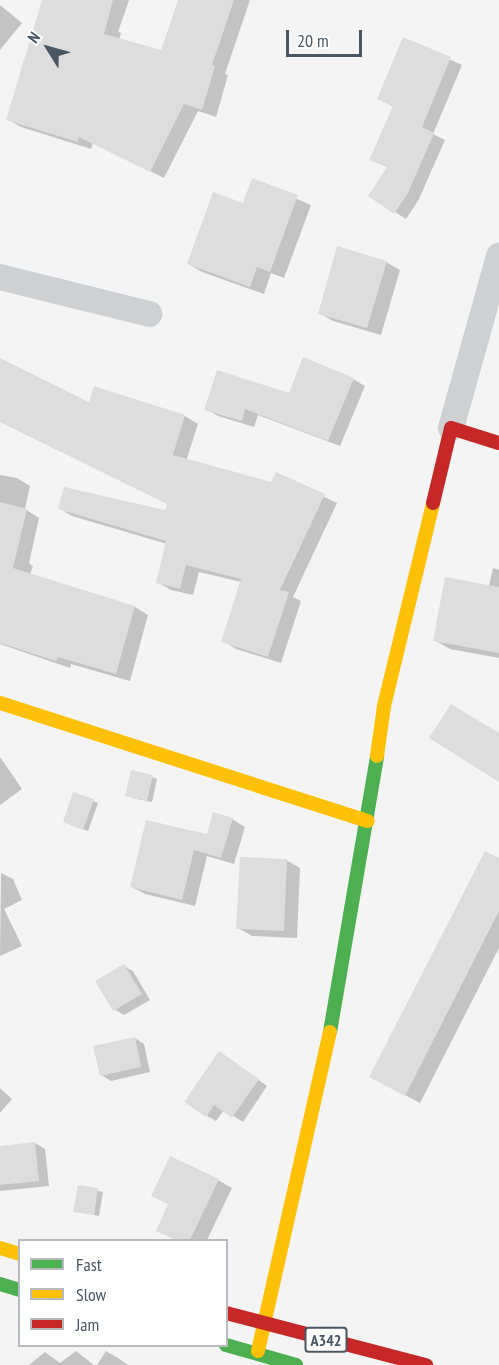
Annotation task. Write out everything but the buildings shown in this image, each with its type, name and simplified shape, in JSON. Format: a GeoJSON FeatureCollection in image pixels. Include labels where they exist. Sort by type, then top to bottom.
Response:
{"type":"FeatureCollection","features":[{"type":"Feature","properties":{"kind":"main road"},"geometry":{"type":"LineString","coordinates":[[257,1355],[266,1325],[334,1013],[368,821],[384,706],[451,428],[499,442]]}},
{"type":"Feature","properties":{"kind":"main road"},"geometry":{"type":"LineString","coordinates":[[0,702],[368,821]]}},
{"type":"Feature","properties":{"kind":"main road"},"geometry":{"type":"LineString","coordinates":[[0,1248],[18,1253]]}},
{"type":"Feature","properties":{"kind":"main road"},"geometry":{"type":"LineString","coordinates":[[0,1284],[18,1289]]}},
{"type":"Feature","properties":{"kind":"main road","name":"A342"},"geometry":{"type":"LineString","coordinates":[[228,1314],[426,1365]]}},
{"type":"Feature","properties":{"kind":"main road","name":"A342"},"geometry":{"type":"LineString","coordinates":[[228,1346],[296,1365]]}},
{"type":"Feature","properties":{"kind":"street"},"geometry":{"type":"LineString","coordinates":[[451,428],[499,256]]}},
{"type":"Feature","properties":{"kind":"street"},"geometry":{"type":"LineString","coordinates":[[0,277],[149,314]]}},
{"type":"Feature","properties":{"kind":"traffic: fast"},"geometry":{"type":"LineString","coordinates":[[330,1032],[377,756]]}},
{"type":"Feature","properties":{"kind":"traffic: fast"},"geometry":{"type":"LineString","coordinates":[[0,1284],[18,1289]]}},
{"type":"Feature","properties":{"kind":"traffic: fast"},"geometry":{"type":"LineString","coordinates":[[228,1346],[296,1365]]}},
{"type":"Feature","properties":{"kind":"traffic: slow"},"geometry":{"type":"LineString","coordinates":[[377,756],[384,706],[433,503]]}},
{"type":"Feature","properties":{"kind":"traffic: slow"},"geometry":{"type":"LineString","coordinates":[[0,703],[368,821]]}},
{"type":"Feature","properties":{"kind":"traffic: slow"},"geometry":{"type":"LineString","coordinates":[[258,1351],[330,1032]]}},
{"type":"Feature","properties":{"kind":"traffic: slow"},"geometry":{"type":"LineString","coordinates":[[0,1248],[18,1253]]}},
{"type":"Feature","properties":{"kind":"traffic: jam"},"geometry":{"type":"LineString","coordinates":[[433,503],[451,428],[499,443]]}},
{"type":"Feature","properties":{"kind":"traffic: jam"},"geometry":{"type":"LineString","coordinates":[[228,1314],[426,1365]]}}]}
